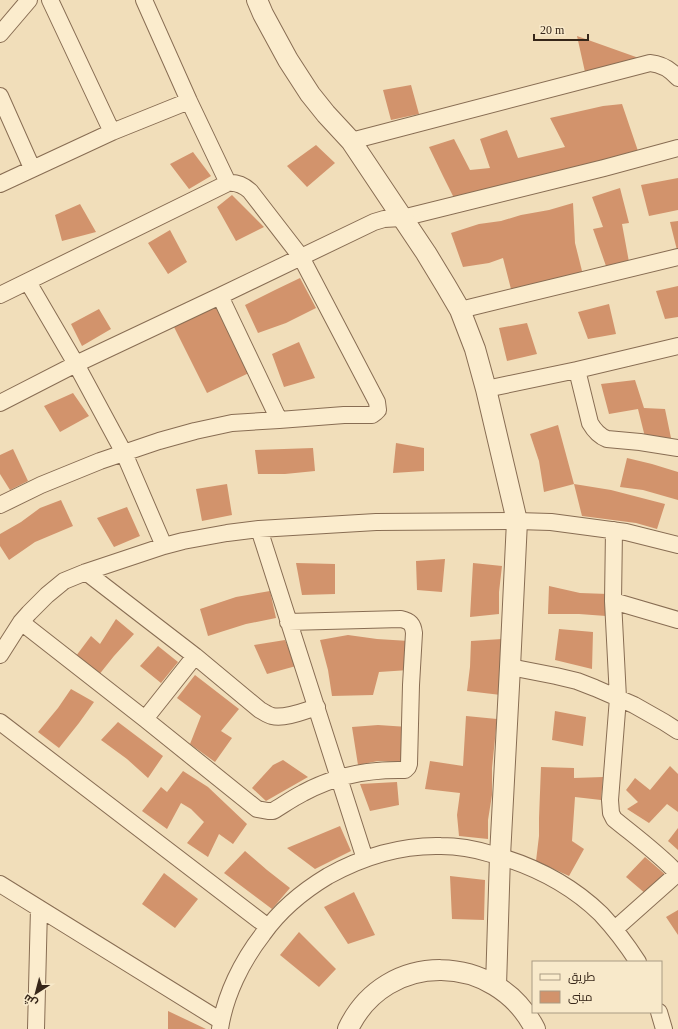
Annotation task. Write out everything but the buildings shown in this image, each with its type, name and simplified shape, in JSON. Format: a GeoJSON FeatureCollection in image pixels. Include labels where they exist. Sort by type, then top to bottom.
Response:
{"type":"FeatureCollection","features":[{"type":"Feature","properties":{"kind":"street"},"geometry":{"type":"LineString","coordinates":[[0,34],[28,0]]}},
{"type":"Feature","properties":{"kind":"street"},"geometry":{"type":"LineString","coordinates":[[50,0],[112,132]]}},
{"type":"Feature","properties":{"kind":"street"},"geometry":{"type":"LineString","coordinates":[[144,0],[189,101],[228,183]]}},
{"type":"Feature","properties":{"kind":"street"},"geometry":{"type":"LineString","coordinates":[[257,0],[288,60],[310,94],[351,141],[426,253],[460,310],[475,349],[486,389],[517,521],[500,856],[496,986]]}},
{"type":"Feature","properties":{"kind":"street"},"geometry":{"type":"LineString","coordinates":[[351,141],[650,64],[663,65],[678,78]]}},
{"type":"Feature","properties":{"kind":"street"},"geometry":{"type":"LineString","coordinates":[[0,96],[32,168]]}},
{"type":"Feature","properties":{"kind":"street"},"geometry":{"type":"LineString","coordinates":[[0,184],[112,132],[189,101]]}},
{"type":"Feature","properties":{"kind":"street"},"geometry":{"type":"LineString","coordinates":[[0,403],[76,364],[374,222],[384,219],[402,218],[597,170],[678,148]]}},
{"type":"Feature","properties":{"kind":"street"},"geometry":{"type":"LineString","coordinates":[[0,295],[228,183],[238,183],[250,191],[301,257],[377,402],[378,410],[372,415],[344,415],[232,423],[195,431],[100,461],[41,485],[0,505]]}},
{"type":"Feature","properties":{"kind":"street"},"geometry":{"type":"LineString","coordinates":[[460,310],[678,257]]}},
{"type":"Feature","properties":{"kind":"street"},"geometry":{"type":"LineString","coordinates":[[28,282],[76,364],[124,453],[164,546]]}},
{"type":"Feature","properties":{"kind":"street"},"geometry":{"type":"LineString","coordinates":[[220,296],[279,420]]}},
{"type":"Feature","properties":{"kind":"street"},"geometry":{"type":"LineString","coordinates":[[486,389],[577,370],[678,346]]}},
{"type":"Feature","properties":{"kind":"street"},"geometry":{"type":"LineString","coordinates":[[577,370],[590,422],[597,433],[607,438],[678,448]]}},
{"type":"Feature","properties":{"kind":"street"},"geometry":{"type":"LineString","coordinates":[[0,655],[21,622],[38,602],[64,582],[86,572],[164,546],[202,537],[259,529],[376,522],[517,521],[551,522],[614,530],[641,535],[678,545]]}},
{"type":"Feature","properties":{"kind":"street"},"geometry":{"type":"LineString","coordinates":[[259,529],[365,859]]}},
{"type":"Feature","properties":{"kind":"street"},"geometry":{"type":"LineString","coordinates":[[614,530],[613,601],[618,698],[610,800],[611,813],[614,819],[650,847],[678,873],[615,929]]}},
{"type":"Feature","properties":{"kind":"street"},"geometry":{"type":"LineString","coordinates":[[86,572],[194,656],[260,710],[271,716],[284,716],[317,707]]}},
{"type":"Feature","properties":{"kind":"street"},"geometry":{"type":"LineString","coordinates":[[613,601],[678,620]]}},
{"type":"Feature","properties":{"kind":"street"},"geometry":{"type":"LineString","coordinates":[[21,622],[257,808],[273,811],[320,784],[357,773],[376,770],[405,770],[408,767],[414,629],[412,624],[407,620],[401,619],[288,622]]}},
{"type":"Feature","properties":{"kind":"street"},"geometry":{"type":"LineString","coordinates":[[145,719],[194,656]]}},
{"type":"Feature","properties":{"kind":"street"},"geometry":{"type":"LineString","coordinates":[[510,667],[577,681],[634,705],[678,732]]}},
{"type":"Feature","properties":{"kind":"street"},"geometry":{"type":"LineString","coordinates":[[0,722],[268,927]]}},
{"type":"Feature","properties":{"kind":"street"},"geometry":{"type":"LineString","coordinates":[[0,884],[220,1025],[228,1000],[244,962],[255,944],[279,914],[305,892],[334,873],[365,859],[402,849],[440,846],[474,849],[534,868],[569,888],[586,900],[615,929],[637,961]]}},
{"type":"Feature","properties":{"kind":"street"},"geometry":{"type":"LineString","coordinates":[[36,1029],[39,908]]}},
{"type":"Feature","properties":{"kind":"street"},"geometry":{"type":"LineString","coordinates":[[348,1029],[358,1013],[374,995],[394,982],[416,973],[440,970],[451,970],[475,976],[496,986],[517,1002],[527,1014],[536,1029]]}},
{"type":"Feature","properties":{"kind":"street"},"geometry":{"type":"LineString","coordinates":[[659,1013],[664,1029]]}}]}
